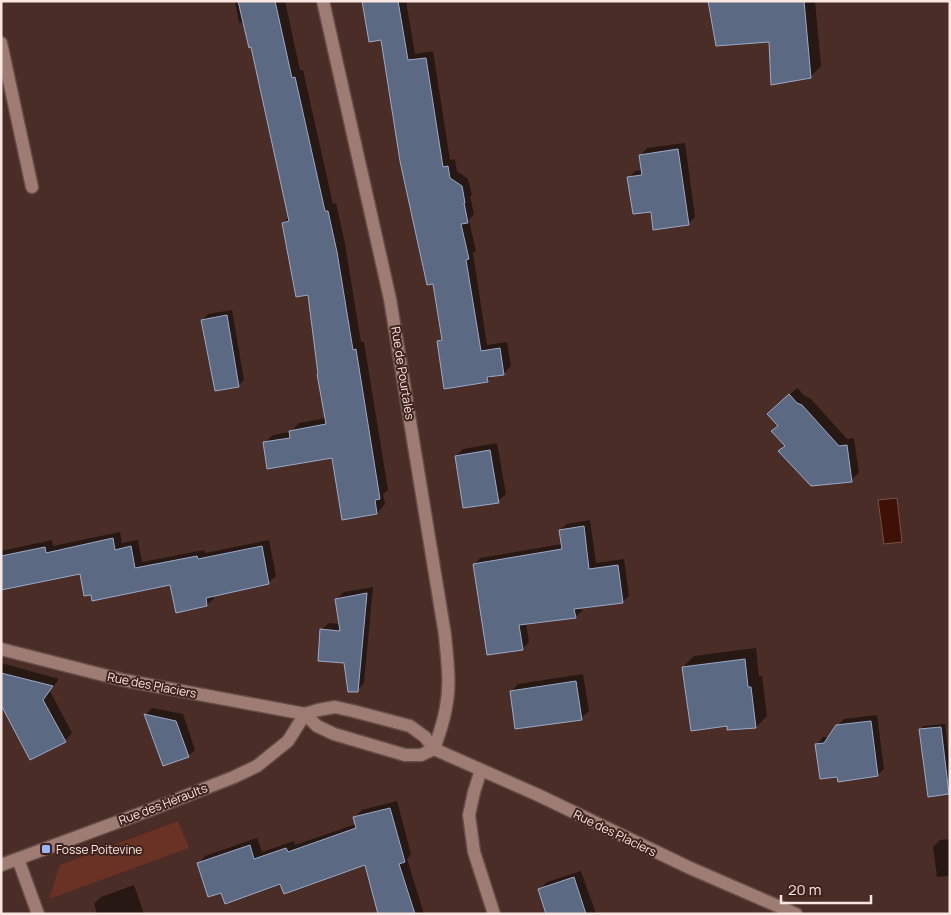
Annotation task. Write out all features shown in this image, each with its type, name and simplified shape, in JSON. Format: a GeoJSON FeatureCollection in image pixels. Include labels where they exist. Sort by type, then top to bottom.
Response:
{"type":"FeatureCollection","features":[{"type":"Feature","properties":{"kind":"street","name":"Rue de Pourtalès"},"geometry":{"type":"LineString","coordinates":[[323,1],[390,300],[446,635],[449,677],[447,705],[434,749]]}},
{"type":"Feature","properties":{"kind":"street"},"geometry":{"type":"LineString","coordinates":[[1,44],[32,187]]}},
{"type":"Feature","properties":{"kind":"street","name":"Rue des Placiers"},"geometry":{"type":"LineString","coordinates":[[1,649],[123,680],[304,714],[335,708],[410,726],[425,737],[434,749],[538,795],[690,868],[796,914]]}},
{"type":"Feature","properties":{"kind":"street","name":"Rue des Placiers"},"geometry":{"type":"LineString","coordinates":[[304,714],[317,726],[334,734],[405,755],[421,756],[434,749]]}},
{"type":"Feature","properties":{"kind":"street","name":"Rue des Héraults"},"geometry":{"type":"LineString","coordinates":[[1,865],[150,810],[257,766],[288,741],[304,714]]}},
{"type":"Feature","properties":{"kind":"street"},"geometry":{"type":"LineString","coordinates":[[482,770],[474,792],[469,815],[474,852],[494,914]]}},
{"type":"Feature","properties":{"kind":"street"},"geometry":{"type":"LineString","coordinates":[[18,859],[38,914]]}},
{"type":"Feature","properties":{"kind":"shaded area"},"geometry":{"type":"Polygon","coordinates":[[[897,498],[902,542],[884,544],[878,500],[897,498]]]}},
{"type":"Feature","properties":{"kind":"shaded area"},"geometry":{"type":"Polygon","coordinates":[[[178,821],[189,848],[49,899],[60,865],[178,821]]]}},
{"type":"Feature","properties":{"kind":"building"},"geometry":{"type":"Polygon","coordinates":[[[238,1],[275,1],[292,78],[295,77],[325,211],[328,211],[337,252],[353,350],[356,349],[380,499],[375,500],[377,514],[342,520],[332,458],[267,469],[263,442],[290,438],[289,431],[326,424],[317,374],[308,295],[296,297],[282,223],[289,221],[251,47],[249,48],[238,1]]]}},
{"type":"Feature","properties":{"kind":"building"},"geometry":{"type":"Polygon","coordinates":[[[362,1],[398,1],[408,60],[426,58],[443,167],[448,166],[450,178],[462,186],[468,223],[461,224],[469,259],[466,260],[481,351],[500,348],[504,375],[487,377],[488,382],[444,389],[437,341],[442,340],[433,284],[427,285],[400,161],[381,40],[369,42],[362,1]]]}},
{"type":"Feature","properties":{"kind":"building"},"geometry":{"type":"Polygon","coordinates":[[[708,1],[804,1],[811,78],[771,85],[769,42],[716,46],[708,1]]]}},
{"type":"Feature","properties":{"kind":"building"},"geometry":{"type":"Polygon","coordinates":[[[678,149],[689,225],[653,230],[651,212],[633,214],[627,177],[642,175],[639,155],[678,149]]]}},
{"type":"Feature","properties":{"kind":"building"},"geometry":{"type":"Polygon","coordinates":[[[227,315],[239,387],[215,391],[201,320],[227,315]]]}},
{"type":"Feature","properties":{"kind":"building"},"geometry":{"type":"Polygon","coordinates":[[[789,394],[797,403],[802,405],[839,446],[847,445],[852,482],[811,486],[778,451],[785,446],[771,431],[778,426],[767,414],[789,394]]]}},
{"type":"Feature","properties":{"kind":"building"},"geometry":{"type":"Polygon","coordinates":[[[490,450],[499,503],[463,508],[455,456],[490,450]]]}},
{"type":"Feature","properties":{"kind":"building"},"geometry":{"type":"Polygon","coordinates":[[[584,526],[589,569],[618,565],[623,603],[574,609],[576,618],[519,625],[523,650],[487,655],[473,564],[562,549],[559,530],[584,526]]]}},
{"type":"Feature","properties":{"kind":"building"},"geometry":{"type":"Polygon","coordinates":[[[113,538],[115,550],[131,546],[135,568],[197,556],[198,559],[262,546],[269,584],[206,598],[207,606],[176,613],[170,585],[92,601],[91,595],[84,596],[80,574],[1,590],[1,556],[45,547],[46,553],[113,538]]]}},
{"type":"Feature","properties":{"kind":"building"},"geometry":{"type":"Polygon","coordinates":[[[367,593],[358,692],[348,692],[344,663],[318,661],[320,629],[340,631],[335,599],[367,593]]]}},
{"type":"Feature","properties":{"kind":"building"},"geometry":{"type":"Polygon","coordinates":[[[745,659],[748,687],[751,687],[756,728],[727,730],[727,726],[691,731],[682,667],[745,659]]]}},
{"type":"Feature","properties":{"kind":"building"},"geometry":{"type":"Polygon","coordinates":[[[1,673],[53,686],[43,700],[66,742],[30,760],[1,705],[1,673]]]}},
{"type":"Feature","properties":{"kind":"building"},"geometry":{"type":"Polygon","coordinates":[[[576,681],[582,720],[515,729],[510,691],[576,681]]]}},
{"type":"Feature","properties":{"kind":"building"},"geometry":{"type":"Polygon","coordinates":[[[144,714],[176,721],[189,757],[163,766],[144,714]]]}},
{"type":"Feature","properties":{"kind":"building"},"geometry":{"type":"Polygon","coordinates":[[[871,721],[878,776],[838,782],[837,777],[820,779],[815,744],[824,743],[836,725],[871,721]]]}},
{"type":"Feature","properties":{"kind":"building"},"geometry":{"type":"Polygon","coordinates":[[[941,727],[949,794],[928,797],[919,729],[941,727]]]}},
{"type":"Feature","properties":{"kind":"building"},"geometry":{"type":"Polygon","coordinates":[[[390,808],[405,862],[399,864],[415,914],[378,914],[365,865],[284,894],[280,884],[225,904],[221,893],[208,897],[197,863],[250,845],[254,859],[286,848],[288,852],[356,828],[353,817],[390,808]]]}},
{"type":"Feature","properties":{"kind":"building"},"geometry":{"type":"Polygon","coordinates":[[[574,877],[586,914],[546,914],[538,889],[574,877]]]}},
{"type":"Feature","properties":{"kind":"place","name":"Fosse Poitevine"},"geometry":{"type":"Point","coordinates":[46,849]}}]}
